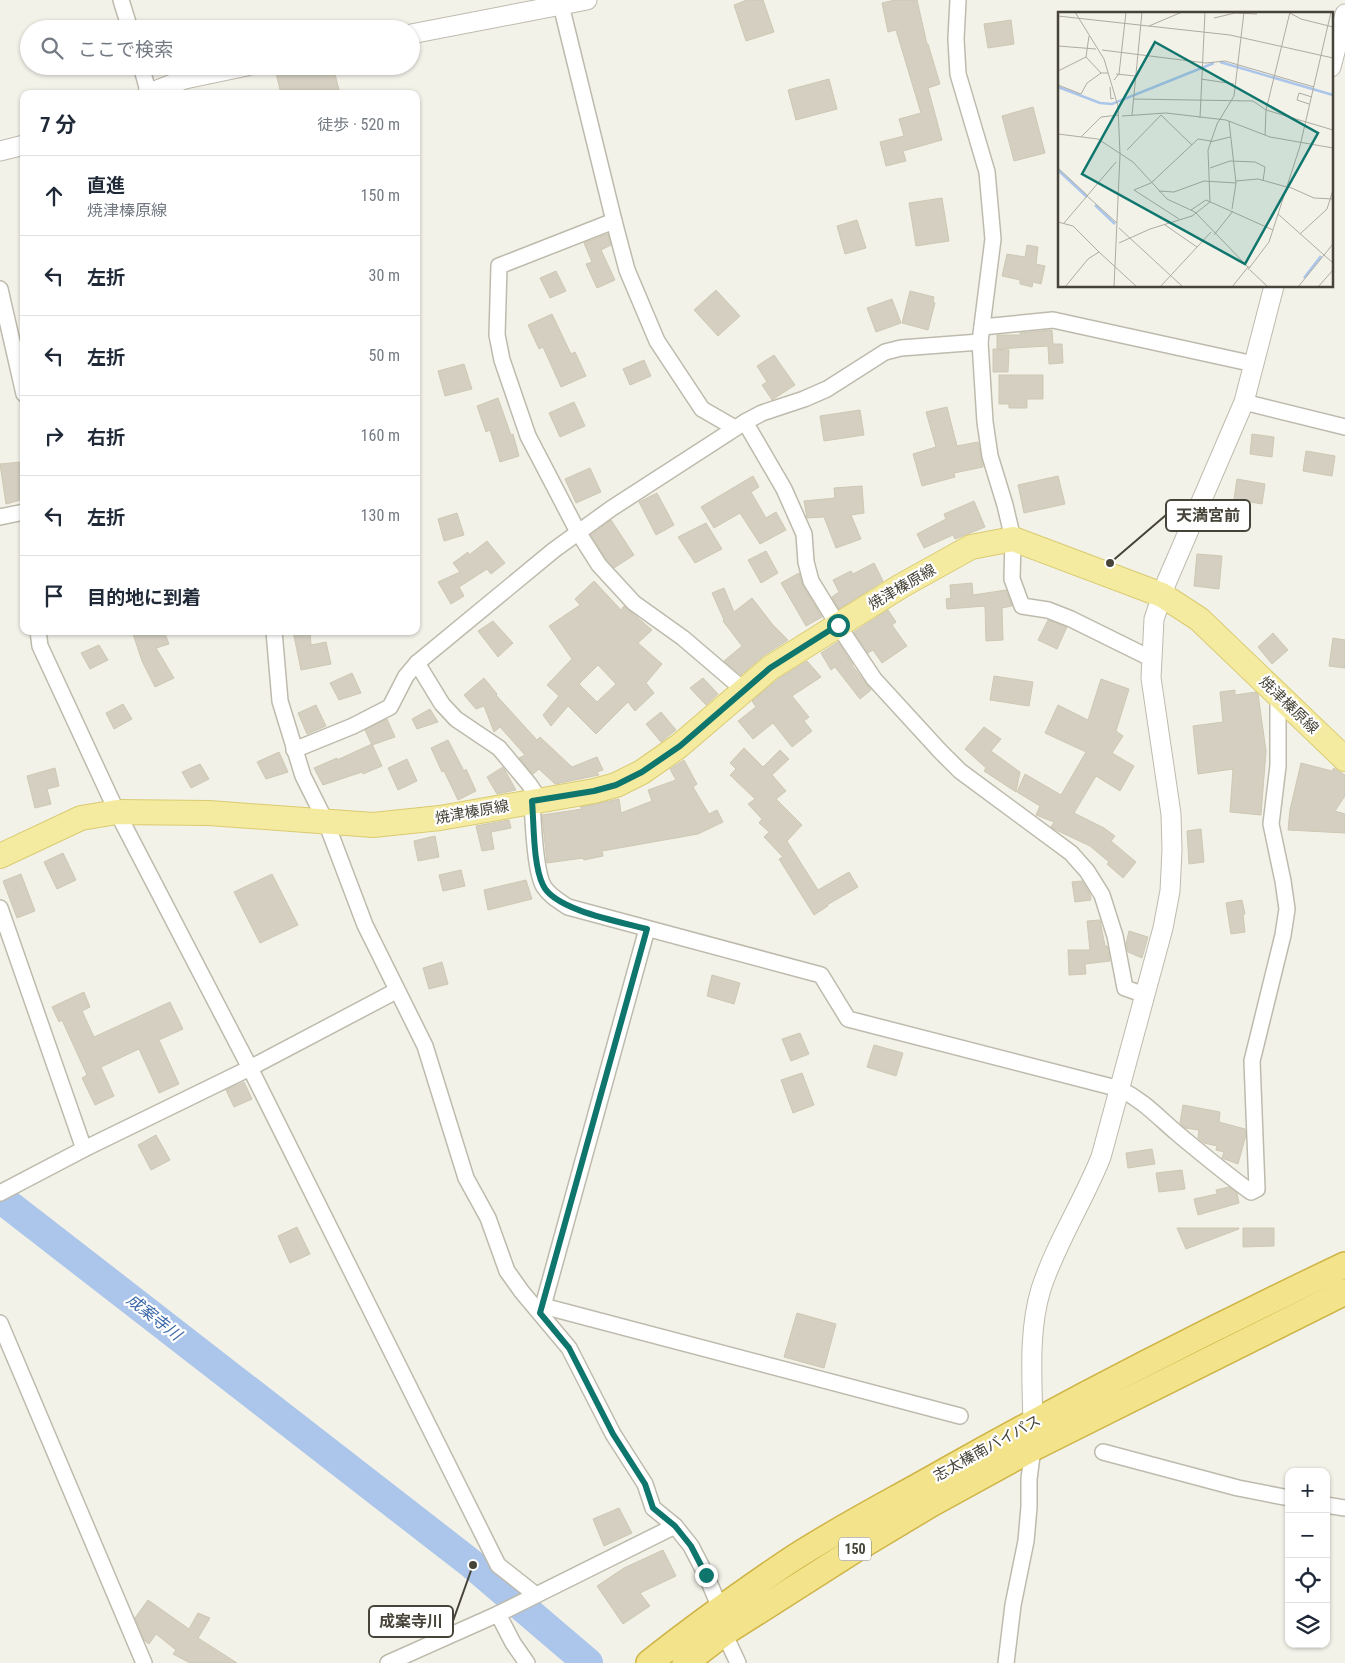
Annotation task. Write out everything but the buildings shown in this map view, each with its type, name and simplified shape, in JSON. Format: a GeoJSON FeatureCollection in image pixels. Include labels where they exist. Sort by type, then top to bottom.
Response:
{"type":"FeatureCollection","features":[{"type":"Feature","properties":{"kind":"highway","name":"志太榛南バイパス"},"geometry":{"type":"LineString","coordinates":[[649,1663],[720,1608],[825,1539],[1033,1421],[1215,1327],[1345,1265]]}},
{"type":"Feature","properties":{"kind":"highway","name":"志太榛南バイパス"},"geometry":{"type":"LineString","coordinates":[[684,1663],[724,1633],[931,1504],[1033,1448],[1345,1292]]}},
{"type":"Feature","properties":{"kind":"main road","name":"焼津榛原線"},"geometry":{"type":"LineString","coordinates":[[0,856],[81,818],[117,812],[210,813],[373,825],[440,818],[594,791],[616,785],[642,772],[680,746],[770,668],[900,586],[971,547],[1013,539],[1162,595],[1199,619],[1345,758]]}},
{"type":"Feature","properties":{"kind":"street"},"geometry":{"type":"LineString","coordinates":[[121,0],[127,20]]}},
{"type":"Feature","properties":{"kind":"street"},"geometry":{"type":"LineString","coordinates":[[420,32],[556,4],[587,0]]}},
{"type":"Feature","properties":{"kind":"street"},"geometry":{"type":"LineString","coordinates":[[958,0],[956,38],[958,74],[987,172],[993,239],[981,334],[985,422],[990,456],[1013,539],[1012,580],[1022,606],[1048,610],[1071,619],[1152,658]]}},
{"type":"Feature","properties":{"kind":"street"},"geometry":{"type":"LineString","coordinates":[[556,4],[627,270],[657,341],[702,409],[740,425],[784,490],[804,534],[806,562],[811,582],[874,679],[960,771],[1071,853],[1087,871],[1102,895],[1115,936],[1125,988],[1145,995]]}},
{"type":"Feature","properties":{"kind":"street"},"geometry":{"type":"LineString","coordinates":[[1332,63],[1345,14]]}},
{"type":"Feature","properties":{"kind":"street"},"geometry":{"type":"LineString","coordinates":[[143,75],[147,90]]}},
{"type":"Feature","properties":{"kind":"street"},"geometry":{"type":"LineString","coordinates":[[156,90],[185,79],[204,75]]}},
{"type":"Feature","properties":{"kind":"street"},"geometry":{"type":"LineString","coordinates":[[0,151],[20,146]]}},
{"type":"Feature","properties":{"kind":"street"},"geometry":{"type":"LineString","coordinates":[[614,221],[499,266],[497,335],[502,360],[528,436],[578,532],[599,565],[634,603],[683,638],[744,691]]}},
{"type":"Feature","properties":{"kind":"street"},"geometry":{"type":"LineString","coordinates":[[1006,1663],[1012,1605],[1026,1541],[1029,1479],[1033,1448],[1035,1317],[1041,1290],[1055,1254],[1093,1178],[1101,1157],[1163,928],[1170,892],[1171,814],[1151,678],[1154,619],[1162,595],[1244,402],[1273,288]]}},
{"type":"Feature","properties":{"kind":"street"},"geometry":{"type":"LineString","coordinates":[[0,289],[20,376]]}},
{"type":"Feature","properties":{"kind":"street"},"geometry":{"type":"LineString","coordinates":[[294,750],[353,726],[390,708],[406,676],[417,663],[554,550],[612,508],[740,425],[762,413],[827,389],[885,352],[1053,320],[1254,364]]}},
{"type":"Feature","properties":{"kind":"street"},"geometry":{"type":"LineString","coordinates":[[1244,402],[1345,427]]}},
{"type":"Feature","properties":{"kind":"street"},"geometry":{"type":"LineString","coordinates":[[0,517],[20,513]]}},
{"type":"Feature","properties":{"kind":"street"},"geometry":{"type":"LineString","coordinates":[[39,635],[40,646],[117,812],[250,1068],[498,1566],[536,1595]]}},
{"type":"Feature","properties":{"kind":"street"},"geometry":{"type":"LineString","coordinates":[[274,635],[280,701],[303,776],[326,822],[365,925],[396,991],[425,1046],[466,1178],[488,1218],[507,1271],[522,1292],[542,1309],[569,1348],[613,1434],[645,1484],[653,1508],[675,1526],[691,1546],[720,1608]]}},
{"type":"Feature","properties":{"kind":"street"},"geometry":{"type":"LineString","coordinates":[[417,663],[442,704],[456,719],[499,748],[529,784],[536,800],[537,862],[543,886],[554,899],[568,907],[821,975],[848,1019],[1120,1089],[1138,1098],[1251,1192],[1257,1189],[1252,1061],[1283,936],[1287,909],[1271,824],[1278,766],[1278,694]]}},
{"type":"Feature","properties":{"kind":"street"},"geometry":{"type":"LineString","coordinates":[[0,908],[84,1149]]}},
{"type":"Feature","properties":{"kind":"street"},"geometry":{"type":"LineString","coordinates":[[542,1309],[647,929]]}},
{"type":"Feature","properties":{"kind":"street"},"geometry":{"type":"LineString","coordinates":[[0,1193],[84,1149],[250,1068],[396,991]]}},
{"type":"Feature","properties":{"kind":"street"},"geometry":{"type":"LineString","coordinates":[[542,1309],[960,1416]]}},
{"type":"Feature","properties":{"kind":"street"},"geometry":{"type":"LineString","coordinates":[[0,1323],[144,1663]]}},
{"type":"Feature","properties":{"kind":"street"},"geometry":{"type":"LineString","coordinates":[[1103,1452],[1238,1488],[1285,1497]]}},
{"type":"Feature","properties":{"kind":"street"},"geometry":{"type":"LineString","coordinates":[[1330,1505],[1345,1508]]}},
{"type":"Feature","properties":{"kind":"street"},"geometry":{"type":"LineString","coordinates":[[388,1663],[498,1614],[675,1526]]}},
{"type":"Feature","properties":{"kind":"street"},"geometry":{"type":"LineString","coordinates":[[498,1614],[513,1643],[527,1663]]}},
{"type":"Feature","properties":{"kind":"street"},"geometry":{"type":"LineString","coordinates":[[724,1633],[738,1663]]}},
{"type":"Feature","properties":{"kind":"waterway","name":"成案寺川"},"geometry":{"type":"LineString","coordinates":[[0,1198],[473,1565],[588,1663]]}},
{"type":"Feature","properties":{"kind":"place","name":"天満宮前"},"geometry":{"type":"Point","coordinates":[1110,563]}},
{"type":"Feature","properties":{"kind":"place","name":"成案寺川"},"geometry":{"type":"Point","coordinates":[473,1565]}},
{"type":"Feature","properties":{"kind":"route"},"geometry":{"type":"LineString","coordinates":[[706,1575],[691,1546],[675,1526],[653,1508],[645,1484],[613,1434],[569,1348],[540,1313],[647,929],[568,907],[554,899],[543,886],[537,862],[532,801],[594,791],[616,785],[642,772],[680,746],[770,668],[838,625]]}}]}
